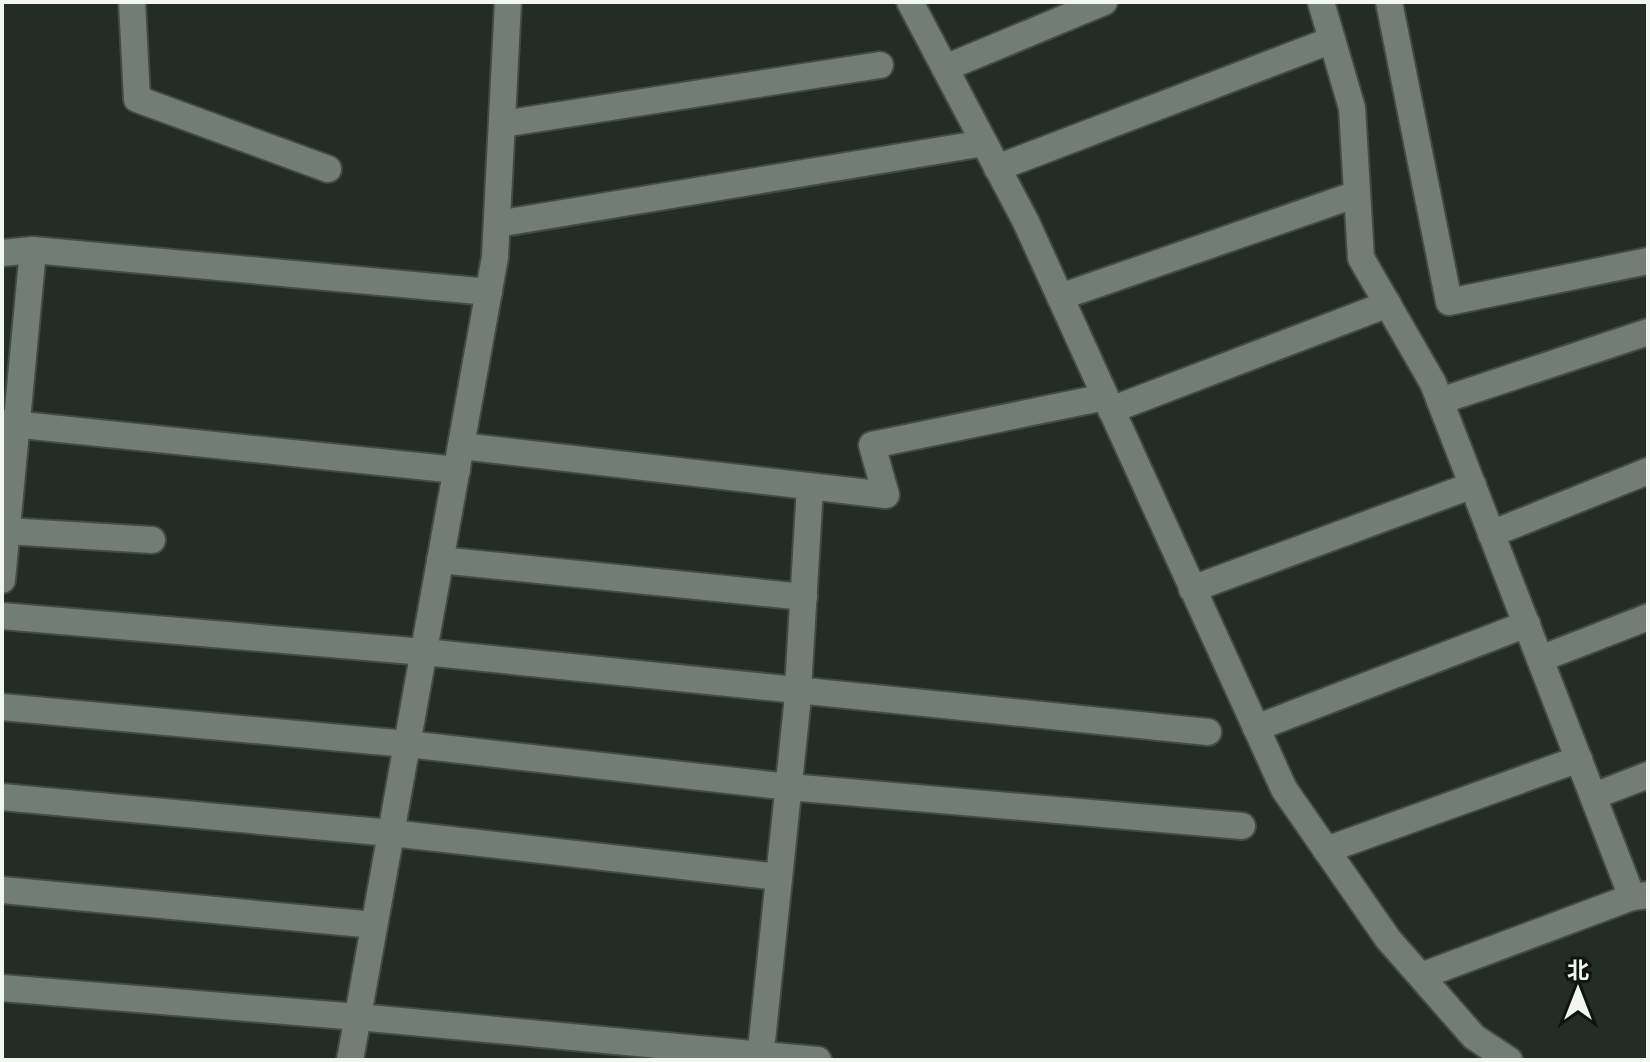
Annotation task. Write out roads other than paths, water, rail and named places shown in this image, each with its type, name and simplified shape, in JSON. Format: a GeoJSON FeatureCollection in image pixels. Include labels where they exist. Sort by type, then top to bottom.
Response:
{"type":"FeatureCollection","features":[{"type":"Feature","properties":{"kind":"street"},"geometry":{"type":"LineString","coordinates":[[132,2],[137,99],[328,169]]}},
{"type":"Feature","properties":{"kind":"street"},"geometry":{"type":"LineString","coordinates":[[350,1060],[489,292],[497,224],[508,2]]}},
{"type":"Feature","properties":{"kind":"street"},"geometry":{"type":"LineString","coordinates":[[910,2],[1026,222],[1284,789],[1388,939],[1474,1037],[1509,1060]]}},
{"type":"Feature","properties":{"kind":"street"},"geometry":{"type":"LineString","coordinates":[[945,68],[1104,2]]}},
{"type":"Feature","properties":{"kind":"street"},"geometry":{"type":"LineString","coordinates":[[1321,2],[1352,108],[1361,258],[1433,383],[1579,759],[1640,896],[1421,976]]}},
{"type":"Feature","properties":{"kind":"street"},"geometry":{"type":"LineString","coordinates":[[1389,2],[1449,302],[1648,261]]}},
{"type":"Feature","properties":{"kind":"street"},"geometry":{"type":"LineString","coordinates":[[997,168],[1332,40]]}},
{"type":"Feature","properties":{"kind":"street"},"geometry":{"type":"LineString","coordinates":[[502,124],[880,65]]}},
{"type":"Feature","properties":{"kind":"street"},"geometry":{"type":"LineString","coordinates":[[497,224],[984,143]]}},
{"type":"Feature","properties":{"kind":"street"},"geometry":{"type":"LineString","coordinates":[[1060,297],[1357,194]]}},
{"type":"Feature","properties":{"kind":"street"},"geometry":{"type":"LineString","coordinates":[[2,253],[33,250],[489,292]]}},
{"type":"Feature","properties":{"kind":"street"},"geometry":{"type":"LineString","coordinates":[[2,580],[7,531],[9,424],[33,250]]}},
{"type":"Feature","properties":{"kind":"street"},"geometry":{"type":"LineString","coordinates":[[9,424],[459,458],[886,495],[872,445],[1108,404],[1388,304]]}},
{"type":"Feature","properties":{"kind":"street"},"geometry":{"type":"LineString","coordinates":[[1440,401],[1648,332]]}},
{"type":"Feature","properties":{"kind":"street"},"geometry":{"type":"LineString","coordinates":[[1491,534],[1648,471]]}},
{"type":"Feature","properties":{"kind":"street"},"geometry":{"type":"LineString","coordinates":[[1192,589],[1473,485]]}},
{"type":"Feature","properties":{"kind":"street"},"geometry":{"type":"LineString","coordinates":[[760,1057],[798,690],[810,487]]}},
{"type":"Feature","properties":{"kind":"street"},"geometry":{"type":"LineString","coordinates":[[7,531],[152,540]]}},
{"type":"Feature","properties":{"kind":"street"},"geometry":{"type":"LineString","coordinates":[[440,560],[804,597]]}},
{"type":"Feature","properties":{"kind":"street"},"geometry":{"type":"LineString","coordinates":[[2,616],[424,652],[1208,732]]}},
{"type":"Feature","properties":{"kind":"street"},"geometry":{"type":"LineString","coordinates":[[1540,659],[1648,617]]}},
{"type":"Feature","properties":{"kind":"street"},"geometry":{"type":"LineString","coordinates":[[1256,728],[1527,624]]}},
{"type":"Feature","properties":{"kind":"street"},"geometry":{"type":"LineString","coordinates":[[2,707],[407,744],[789,787],[1242,826]]}},
{"type":"Feature","properties":{"kind":"street"},"geometry":{"type":"LineString","coordinates":[[1326,850],[1579,759]]}},
{"type":"Feature","properties":{"kind":"street"},"geometry":{"type":"LineString","coordinates":[[1594,796],[1648,775]]}},
{"type":"Feature","properties":{"kind":"street"},"geometry":{"type":"LineString","coordinates":[[2,797],[391,833],[779,877]]}},
{"type":"Feature","properties":{"kind":"street"},"geometry":{"type":"LineString","coordinates":[[2,890],[374,925]]}},
{"type":"Feature","properties":{"kind":"street"},"geometry":{"type":"LineString","coordinates":[[2,988],[358,1017],[760,1057],[818,1060]]}}]}
